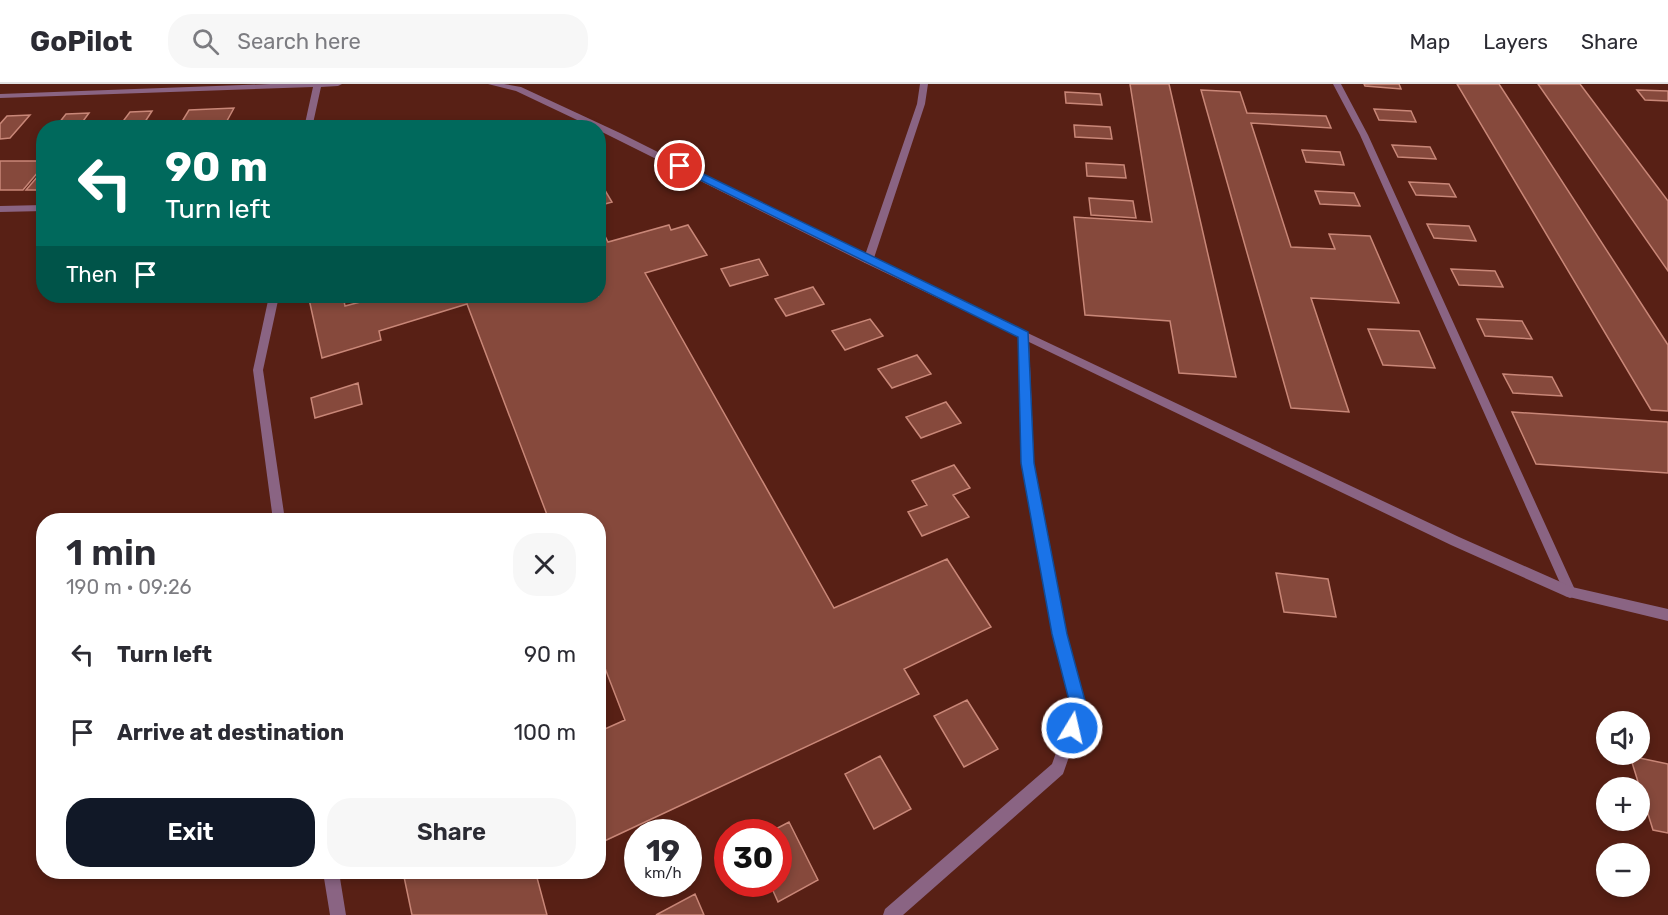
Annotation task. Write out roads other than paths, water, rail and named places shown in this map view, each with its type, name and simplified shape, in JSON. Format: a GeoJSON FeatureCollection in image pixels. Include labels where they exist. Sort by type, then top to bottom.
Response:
{"type":"FeatureCollection","features":[{"type":"Feature","properties":{"kind":"street"},"geometry":{"type":"LineString","coordinates":[[0,96],[338,84]]}},
{"type":"Feature","properties":{"kind":"street"},"geometry":{"type":"LineString","coordinates":[[492,84],[518,89],[585,120]]}},
{"type":"Feature","properties":{"kind":"street"},"geometry":{"type":"LineString","coordinates":[[868,261],[921,104],[924,84]]}},
{"type":"Feature","properties":{"kind":"street"},"geometry":{"type":"LineString","coordinates":[[1337,84],[1364,135],[1570,592]]}},
{"type":"Feature","properties":{"kind":"street"},"geometry":{"type":"LineString","coordinates":[[310,120],[317,85]]}},
{"type":"Feature","properties":{"kind":"street"},"geometry":{"type":"LineString","coordinates":[[606,130],[868,261],[1455,541],[1570,592],[1668,615]]}},
{"type":"Feature","properties":{"kind":"street"},"geometry":{"type":"LineString","coordinates":[[0,209],[36,208]]}},
{"type":"Feature","properties":{"kind":"street"},"geometry":{"type":"LineString","coordinates":[[272,303],[258,370],[278,513]]}},
{"type":"Feature","properties":{"kind":"street"},"geometry":{"type":"LineString","coordinates":[[891,915],[1058,769],[1079,708],[1060,634],[1028,463],[1024,335]]}},
{"type":"Feature","properties":{"kind":"street"},"geometry":{"type":"LineString","coordinates":[[332,879],[338,915]]}}]}
